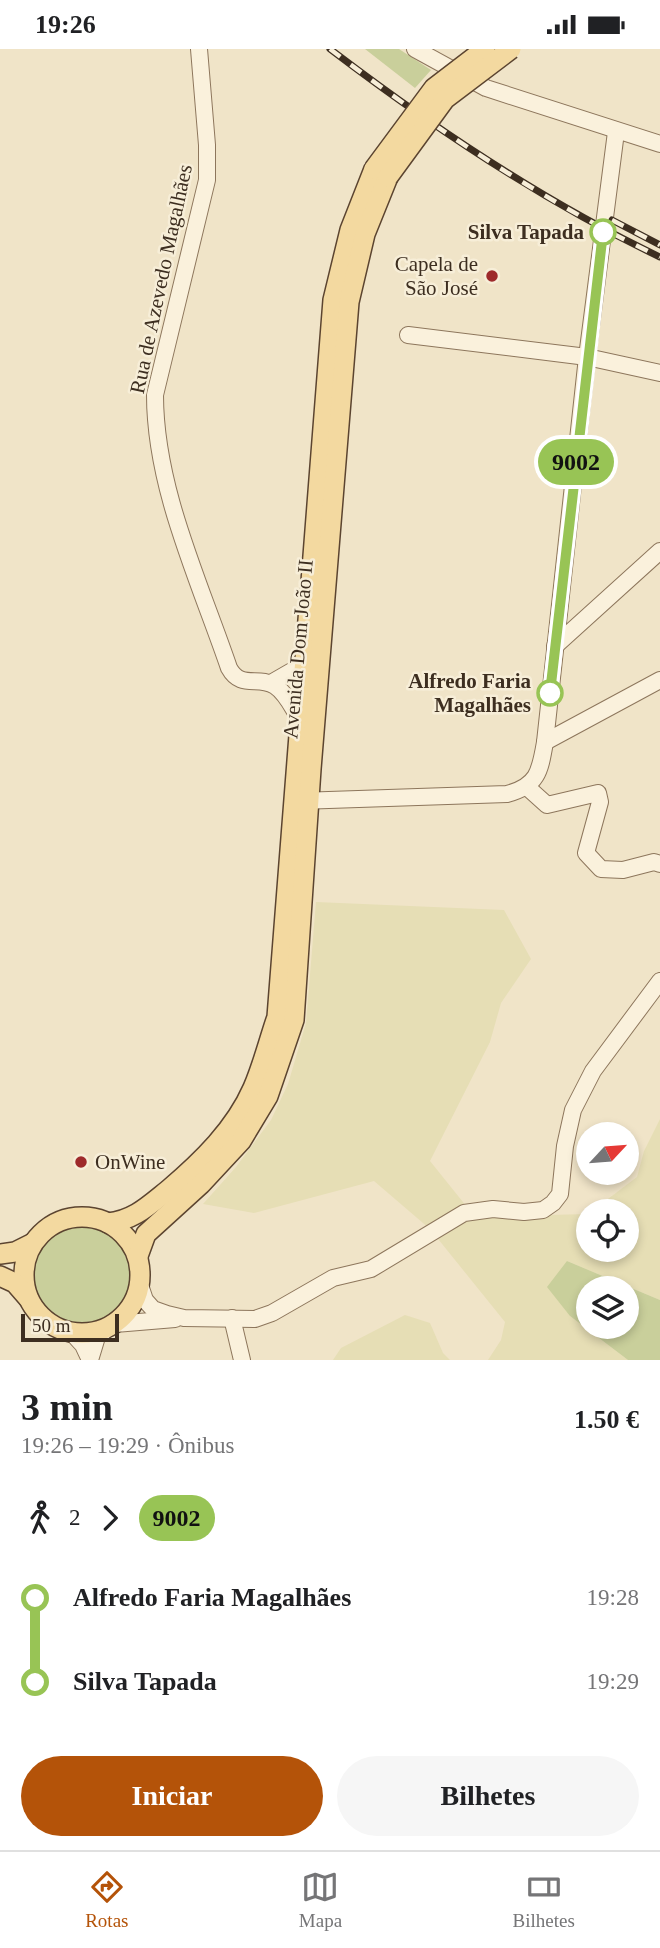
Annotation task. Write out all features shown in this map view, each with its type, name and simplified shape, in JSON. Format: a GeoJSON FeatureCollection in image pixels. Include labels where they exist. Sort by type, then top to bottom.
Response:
{"type":"FeatureCollection","features":[{"type":"Feature","properties":{"kind":"main road","name":"Avenida Dom João II"},"geometry":{"type":"LineString","coordinates":[[138,1257],[146,1234],[201,1184],[241,1141],[268,1096],[294,1020],[301,801],[299,718],[333,300],[350,230],[381,173],[434,88],[485,49]]}},
{"type":"Feature","properties":{"kind":"main road","name":"Avenida Dom João II"},"geometry":{"type":"LineString","coordinates":[[108,1223],[137,1216],[190,1171],[228,1131],[252,1089],[277,1017],[301,801],[349,302],[365,235],[381,173],[445,99],[511,49]]}},
{"type":"Feature","properties":{"kind":"main road"},"geometry":{"type":"LineString","coordinates":[[0,1276],[15,1283],[39,1315],[55,1327],[72,1333],[91,1333],[111,1326],[127,1314],[140,1285],[138,1257],[127,1236],[98,1218],[80,1216],[61,1220],[45,1229],[33,1243],[27,1256],[24,1285],[29,1299]]}},
{"type":"Feature","properties":{"kind":"main road"},"geometry":{"type":"LineString","coordinates":[[0,1254],[15,1252],[33,1243]]}},
{"type":"Feature","properties":{"kind":"street","name":"Rua de Azevedo Magalhães"},"geometry":{"type":"LineString","coordinates":[[199,49],[207,145],[207,180],[155,395],[155,426],[180,529],[229,668],[240,680],[271,683]]}},
{"type":"Feature","properties":{"kind":"street"},"geometry":{"type":"LineString","coordinates":[[415,49],[486,88],[660,144]]}},
{"type":"Feature","properties":{"kind":"street"},"geometry":{"type":"LineString","coordinates":[[301,801],[507,794],[527,787],[537,774],[545,742],[587,357],[616,132]]}},
{"type":"Feature","properties":{"kind":"street"},"geometry":{"type":"LineString","coordinates":[[408,335],[587,357],[660,373]]}},
{"type":"Feature","properties":{"kind":"street"},"geometry":{"type":"LineString","coordinates":[[555,646],[660,551]]}},
{"type":"Feature","properties":{"kind":"street"},"geometry":{"type":"LineString","coordinates":[[299,718],[282,692],[271,683],[304,664]]}},
{"type":"Feature","properties":{"kind":"street"},"geometry":{"type":"LineString","coordinates":[[545,742],[660,680]]}},
{"type":"Feature","properties":{"kind":"street"},"geometry":{"type":"LineString","coordinates":[[527,787],[547,805],[597,793],[600,802],[586,853],[601,869],[623,870],[654,862],[660,864]]}},
{"type":"Feature","properties":{"kind":"street"},"geometry":{"type":"LineString","coordinates":[[90,1360],[97,1337],[111,1326],[184,1318],[255,1319],[272,1313],[332,1278],[371,1269],[464,1213],[493,1209],[524,1212],[543,1210],[553,1203],[560,1193],[565,1146],[573,1110],[593,1071],[660,981]]}},
{"type":"Feature","properties":{"kind":"street"},"geometry":{"type":"LineString","coordinates":[[140,1285],[145,1300],[153,1309],[184,1318]]}},
{"type":"Feature","properties":{"kind":"street"},"geometry":{"type":"LineString","coordinates":[[232,1318],[242,1360]]}},
{"type":"Feature","properties":{"kind":"street"},"geometry":{"type":"LineString","coordinates":[[72,1333],[83,1345],[90,1360]]}},
{"type":"Feature","properties":{"kind":"shaded area"},"geometry":{"type":"Polygon","coordinates":[[[316,902],[504,910],[531,959],[501,1003],[490,1042],[430,1161],[475,1217],[576,1214],[576,1262],[639,1262],[639,1199],[608,1199],[626,1185],[639,1185],[639,1170],[644,1151],[660,1119],[660,1300],[639,1291],[639,1276],[603,1276],[567,1261],[570,1316],[576,1321],[576,1339],[600,1339],[628,1360],[488,1360],[501,1340],[505,1322],[430,1229],[374,1181],[254,1213],[203,1204],[236,1167],[271,1120],[288,1084],[306,1023],[316,902]]]}},
{"type":"Feature","properties":{"kind":"shaded area"},"geometry":{"type":"Polygon","coordinates":[[[405,1315],[430,1323],[443,1353],[450,1360],[333,1360],[341,1348],[405,1315]]]}},
{"type":"Feature","properties":{"kind":"green space"},"geometry":{"type":"Polygon","coordinates":[[[365,49],[399,49],[431,70],[415,88],[365,49]]]}},
{"type":"Feature","properties":{"kind":"green space"},"geometry":{"type":"Polygon","coordinates":[[[82,1227],[100,1231],[116,1241],[126,1257],[130,1275],[126,1293],[116,1309],[100,1319],[82,1323],[64,1319],[48,1309],[38,1293],[34,1275],[38,1257],[48,1241],[64,1231],[82,1227]]]}},
{"type":"Feature","properties":{"kind":"green space"},"geometry":{"type":"Polygon","coordinates":[[[567,1261],[603,1276],[576,1276],[576,1321],[547,1287],[567,1261]]]}},
{"type":"Feature","properties":{"kind":"green space"},"geometry":{"type":"Polygon","coordinates":[[[639,1291],[660,1300],[660,1360],[628,1360],[600,1339],[639,1339],[639,1291]]]}},
{"type":"Feature","properties":{"kind":"railway"},"geometry":{"type":"LineString","coordinates":[[330,49],[489,161],[574,212],[660,257]]}},
{"type":"Feature","properties":{"kind":"railway"},"geometry":{"type":"LineString","coordinates":[[612,220],[660,245]]}},
{"type":"Feature","properties":{"kind":"bus line","name":"9002"},"geometry":{"type":"LineString","coordinates":[[550,693],[603,232]]}},
{"type":"Feature","properties":{"kind":"place","name":"Silva Tapada"},"geometry":{"type":"Point","coordinates":[603,232]}},
{"type":"Feature","properties":{"kind":"place","name":"Capela de São José"},"geometry":{"type":"Point","coordinates":[492,276]}},
{"type":"Feature","properties":{"kind":"place","name":"Alfredo Faria Magalhães"},"geometry":{"type":"Point","coordinates":[550,693]}},
{"type":"Feature","properties":{"kind":"place","name":"OnWine"},"geometry":{"type":"Point","coordinates":[81,1162]}}]}
